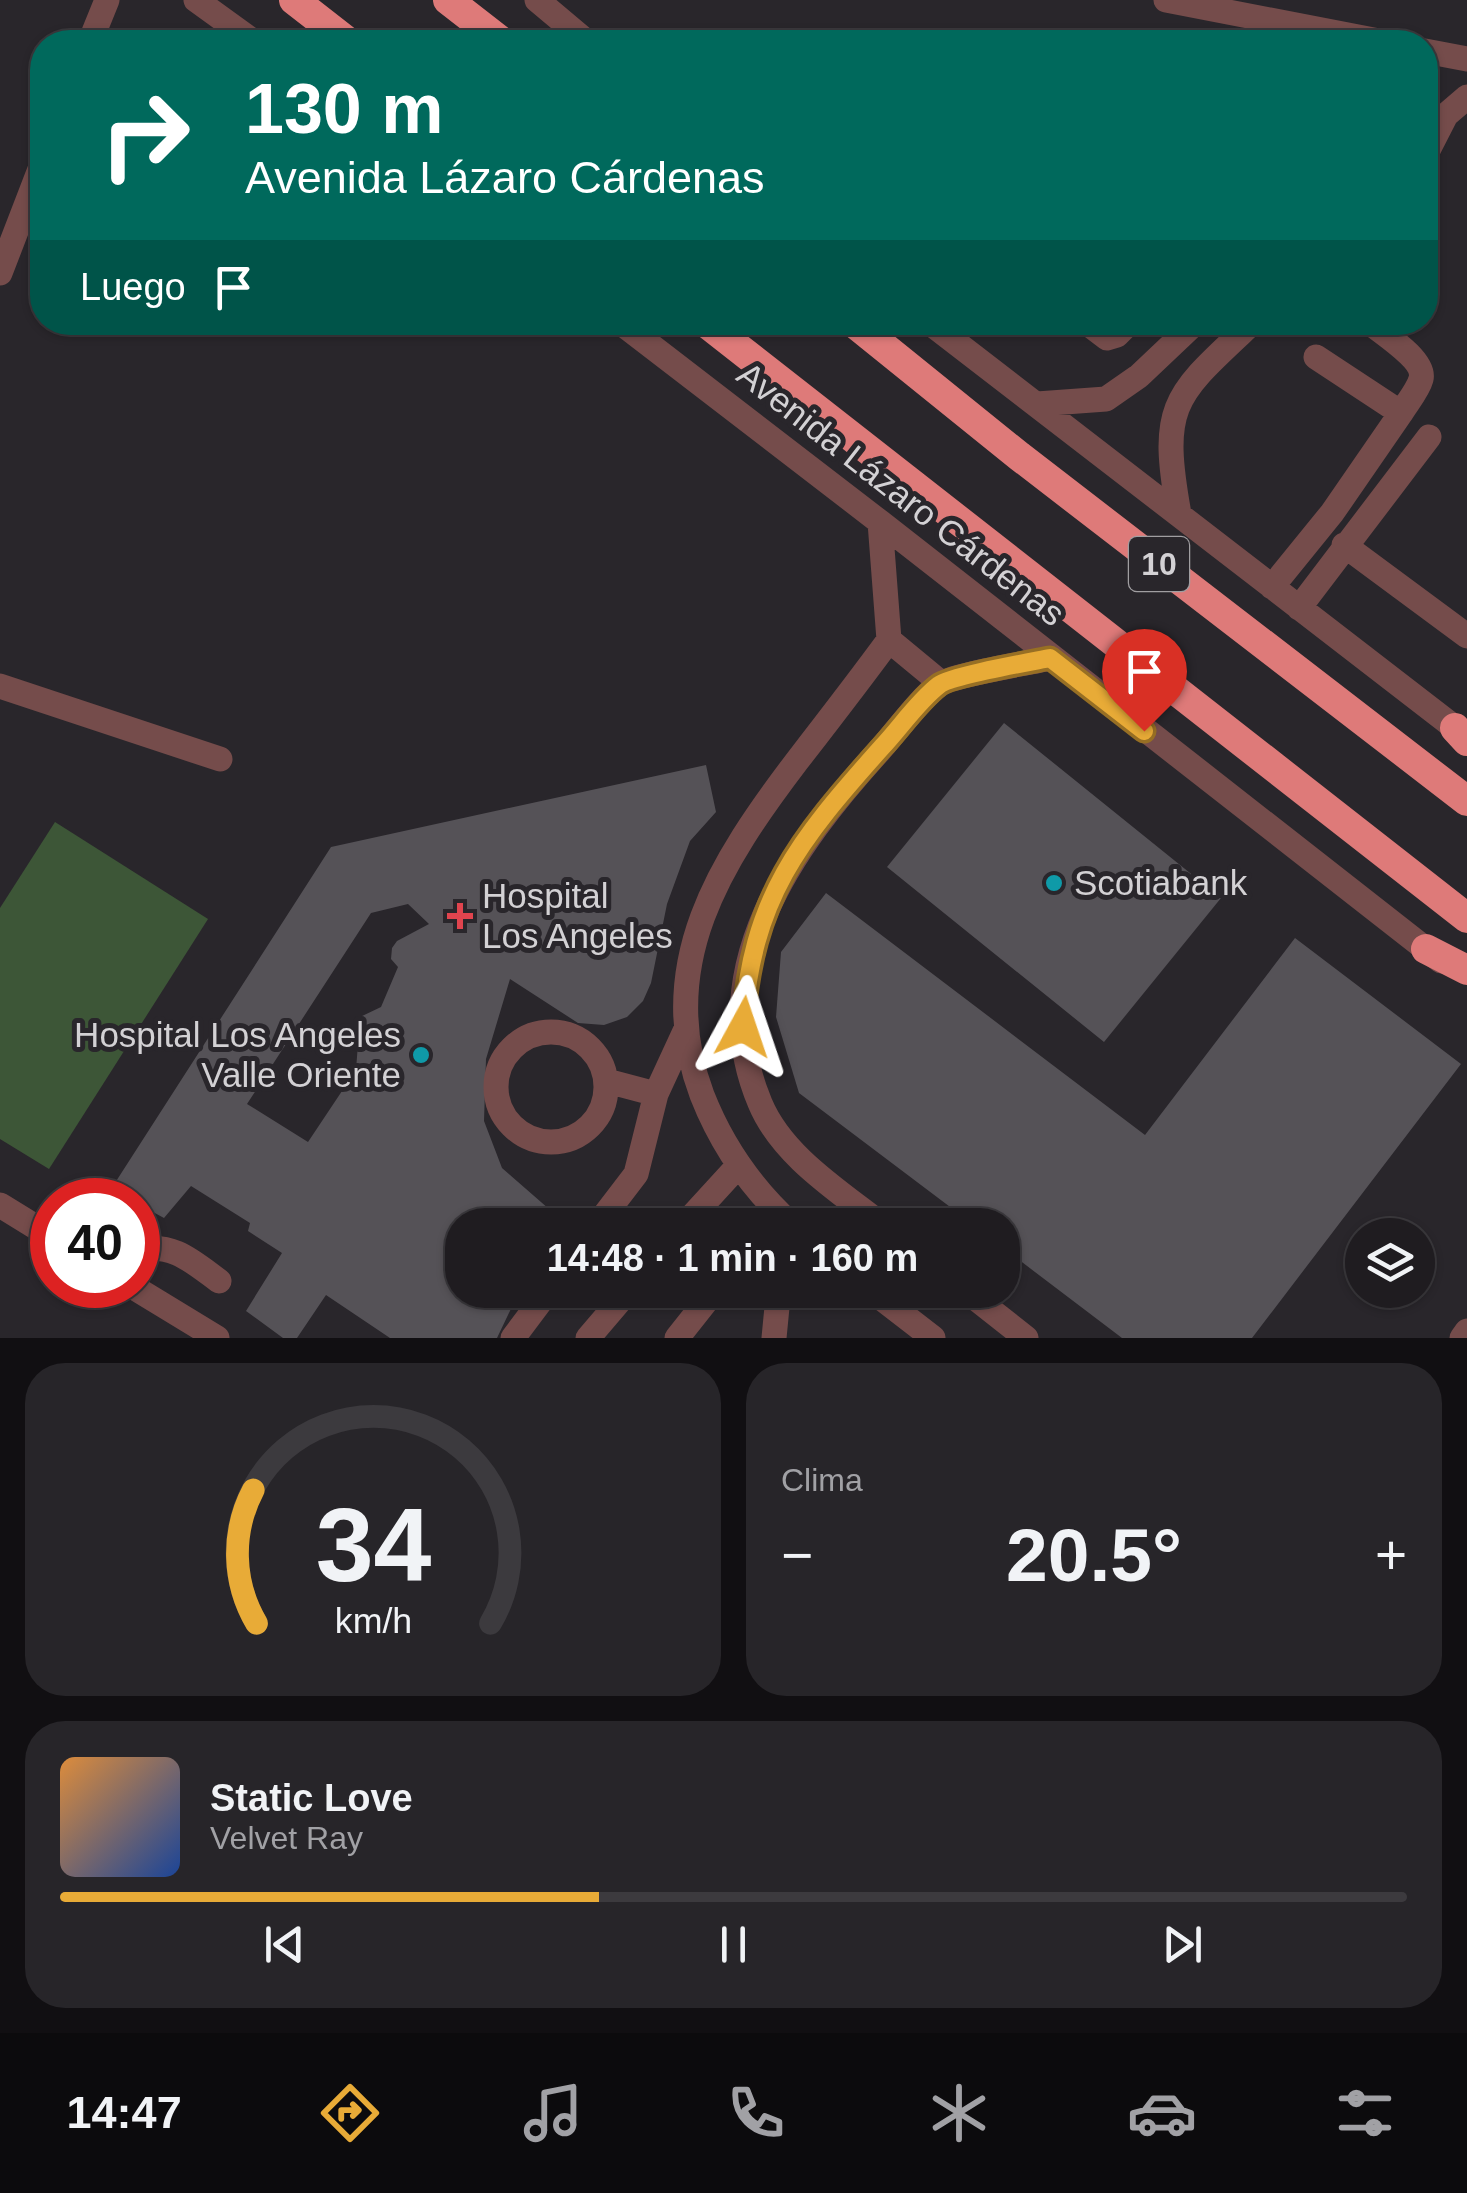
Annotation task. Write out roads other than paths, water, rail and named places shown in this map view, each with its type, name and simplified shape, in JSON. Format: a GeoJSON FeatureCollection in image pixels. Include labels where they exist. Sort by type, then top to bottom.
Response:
{"type":"FeatureCollection","features":[{"type":"Feature","properties":{"kind":"highway"},"geometry":{"type":"LineString","coordinates":[[294,0],[333,30]]}},
{"type":"Feature","properties":{"kind":"highway"},"geometry":{"type":"LineString","coordinates":[[448,0],[487,30]]}},
{"type":"Feature","properties":{"kind":"highway","name":"Avenida Lázaro Cárdenas"},"geometry":{"type":"LineString","coordinates":[[721,335],[1467,918]]}},
{"type":"Feature","properties":{"kind":"highway","name":"10"},"geometry":{"type":"LineString","coordinates":[[869,335],[1019,456],[1467,801]]}},
{"type":"Feature","properties":{"kind":"highway"},"geometry":{"type":"LineString","coordinates":[[1426,949],[1467,970]]}},
{"type":"Feature","properties":{"kind":"street"},"geometry":{"type":"LineString","coordinates":[[95,30],[107,0]]}},
{"type":"Feature","properties":{"kind":"street"},"geometry":{"type":"LineString","coordinates":[[196,0],[237,30]]}},
{"type":"Feature","properties":{"kind":"street"},"geometry":{"type":"LineString","coordinates":[[536,0],[573,30]]}},
{"type":"Feature","properties":{"kind":"street"},"geometry":{"type":"LineString","coordinates":[[1166,0],[1322,30]]}},
{"type":"Feature","properties":{"kind":"street"},"geometry":{"type":"LineString","coordinates":[[1438,53],[1467,59]]}},
{"type":"Feature","properties":{"kind":"street"},"geometry":{"type":"LineString","coordinates":[[1438,119],[1467,97]]}},
{"type":"Feature","properties":{"kind":"street"},"geometry":{"type":"LineString","coordinates":[[0,273],[30,195]]}},
{"type":"Feature","properties":{"kind":"street","name":"Avenida Lázaro Cárdenas"},"geometry":{"type":"LineString","coordinates":[[637,335],[1467,982]]}},
{"type":"Feature","properties":{"kind":"street"},"geometry":{"type":"LineString","coordinates":[[947,335],[1299,608],[1464,730]]}},
{"type":"Feature","properties":{"kind":"street"},"geometry":{"type":"LineString","coordinates":[[1037,404],[1106,398],[1140,376],[1183,335]]}},
{"type":"Feature","properties":{"kind":"street"},"geometry":{"type":"LineString","coordinates":[[1179,514],[1169,455],[1176,408],[1182,392],[1239,335]]}},
{"type":"Feature","properties":{"kind":"street"},"geometry":{"type":"LineString","coordinates":[[1272,587],[1332,513],[1421,380],[1422,370],[1414,358],[1385,335]]}},
{"type":"Feature","properties":{"kind":"street"},"geometry":{"type":"LineString","coordinates":[[1316,356],[1401,413]]}},
{"type":"Feature","properties":{"kind":"street"},"geometry":{"type":"LineString","coordinates":[[1299,608],[1429,436]]}},
{"type":"Feature","properties":{"kind":"street"},"geometry":{"type":"LineString","coordinates":[[776,1208],[738,1166],[718,1135],[695,1075],[686,1029],[692,949],[706,903],[728,859],[890,640],[880,522]]}},
{"type":"Feature","properties":{"kind":"street"},"geometry":{"type":"LineString","coordinates":[[1344,545],[1467,636]]}},
{"type":"Feature","properties":{"kind":"street"},"geometry":{"type":"LineString","coordinates":[[890,640],[941,683]]}},
{"type":"Feature","properties":{"kind":"street"},"geometry":{"type":"LineString","coordinates":[[861,1208],[797,1155],[761,1106],[749,1072],[743,1027],[745,988],[751,952],[767,903],[792,858],[836,798],[941,683],[1050,658]]}},
{"type":"Feature","properties":{"kind":"street"},"geometry":{"type":"LineString","coordinates":[[0,686],[220,759]]}},
{"type":"Feature","properties":{"kind":"street"},"geometry":{"type":"LineString","coordinates":[[611,1208],[636,1174],[656,1094],[686,1029]]}},
{"type":"Feature","properties":{"kind":"street"},"geometry":{"type":"LineString","coordinates":[[537,1032],[569,1033],[595,1052],[608,1081],[602,1112],[580,1136],[549,1144],[518,1134],[498,1109],[495,1077],[509,1048],[537,1032]]}},
{"type":"Feature","properties":{"kind":"street"},"geometry":{"type":"LineString","coordinates":[[608,1081],[656,1094]]}},
{"type":"Feature","properties":{"kind":"street"},"geometry":{"type":"LineString","coordinates":[[703,1208],[738,1166]]}},
{"type":"Feature","properties":{"kind":"street"},"geometry":{"type":"LineString","coordinates":[[0,1205],[30,1223]]}},
{"type":"Feature","properties":{"kind":"street"},"geometry":{"type":"LineString","coordinates":[[160,1247],[176,1250],[219,1281]]}},
{"type":"Feature","properties":{"kind":"street"},"geometry":{"type":"LineString","coordinates":[[160,1303],[216,1338]]}},
{"type":"Feature","properties":{"kind":"street"},"geometry":{"type":"LineString","coordinates":[[513,1338],[536,1308]]}},
{"type":"Feature","properties":{"kind":"street"},"geometry":{"type":"LineString","coordinates":[[588,1338],[613,1308]]}},
{"type":"Feature","properties":{"kind":"street"},"geometry":{"type":"LineString","coordinates":[[676,1338],[700,1308]]}},
{"type":"Feature","properties":{"kind":"street"},"geometry":{"type":"LineString","coordinates":[[774,1338],[778,1308]]}},
{"type":"Feature","properties":{"kind":"street"},"geometry":{"type":"LineString","coordinates":[[894,1308],[933,1338]]}},
{"type":"Feature","properties":{"kind":"street"},"geometry":{"type":"LineString","coordinates":[[988,1308],[1026,1338]]}},
{"type":"Feature","properties":{"kind":"street"},"geometry":{"type":"LineString","coordinates":[[1462,1338],[1467,1330]]}},
{"type":"Feature","properties":{"kind":"place","name":"Scotiabank"},"geometry":{"type":"Point","coordinates":[1054,883]}},
{"type":"Feature","properties":{"kind":"place","name":"Hospital Los Angeles"},"geometry":{"type":"Point","coordinates":[460,916]}},
{"type":"Feature","properties":{"kind":"place","name":"Hospital Los Angeles Valle Oriente"},"geometry":{"type":"Point","coordinates":[421,1055]}}]}
